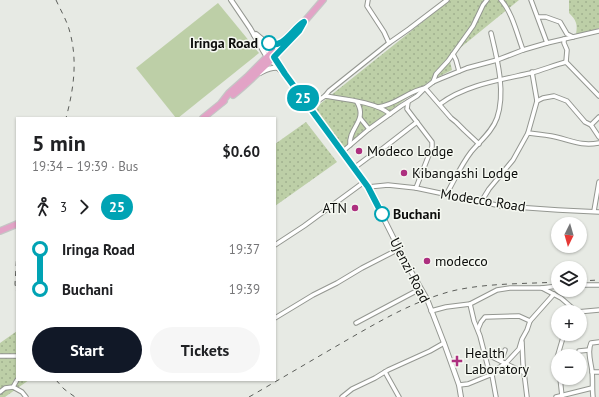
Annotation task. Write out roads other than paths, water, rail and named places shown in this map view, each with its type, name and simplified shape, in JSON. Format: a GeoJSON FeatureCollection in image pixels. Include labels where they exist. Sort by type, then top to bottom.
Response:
{"type":"FeatureCollection","features":[{"type":"Feature","properties":{"kind":"highway"},"geometry":{"type":"LineString","coordinates":[[222,102],[299,31],[304,22],[324,0]]}},
{"type":"Feature","properties":{"kind":"highway"},"geometry":{"type":"LineString","coordinates":[[204,117],[242,88],[283,42],[300,24],[304,22]]}},
{"type":"Feature","properties":{"kind":"highway"},"geometry":{"type":"LineString","coordinates":[[0,231],[16,224]]}},
{"type":"Feature","properties":{"kind":"street","name":"Ujenzi Road"},"geometry":{"type":"LineString","coordinates":[[231,0],[257,41],[285,74],[368,187],[405,261],[427,299],[459,385],[461,397]]}},
{"type":"Feature","properties":{"kind":"street"},"geometry":{"type":"LineString","coordinates":[[368,0],[367,6],[381,26],[389,43]]}},
{"type":"Feature","properties":{"kind":"street"},"geometry":{"type":"LineString","coordinates":[[310,107],[389,43],[447,0]]}},
{"type":"Feature","properties":{"kind":"street"},"geometry":{"type":"LineString","coordinates":[[434,82],[436,74],[453,54],[473,26],[487,0]]}},
{"type":"Feature","properties":{"kind":"street"},"geometry":{"type":"LineString","coordinates":[[501,0],[505,4],[512,18],[523,50]]}},
{"type":"Feature","properties":{"kind":"street"},"geometry":{"type":"LineString","coordinates":[[531,0],[547,43]]}},
{"type":"Feature","properties":{"kind":"street"},"geometry":{"type":"LineString","coordinates":[[538,18],[546,16],[560,22],[567,34],[573,37]]}},
{"type":"Feature","properties":{"kind":"street"},"geometry":{"type":"LineString","coordinates":[[250,28],[257,35],[271,44],[274,45],[283,42]]}},
{"type":"Feature","properties":{"kind":"street"},"geometry":{"type":"LineString","coordinates":[[342,152],[369,129],[417,96],[434,82],[467,68],[497,60],[523,50],[599,31]]}},
{"type":"Feature","properties":{"kind":"street"},"geometry":{"type":"LineString","coordinates":[[446,195],[471,152],[492,129],[497,117],[501,98],[500,80],[491,32]]}},
{"type":"Feature","properties":{"kind":"street"},"geometry":{"type":"LineString","coordinates":[[564,39],[567,50],[566,62],[599,96]]}},
{"type":"Feature","properties":{"kind":"street"},"geometry":{"type":"LineString","coordinates":[[453,54],[459,71]]}},
{"type":"Feature","properties":{"kind":"street","name":"Ujenzi Road"},"geometry":{"type":"LineString","coordinates":[[271,57],[278,68],[285,74]]}},
{"type":"Feature","properties":{"kind":"street"},"geometry":{"type":"LineString","coordinates":[[440,104],[460,91],[566,62]]}},
{"type":"Feature","properties":{"kind":"street"},"geometry":{"type":"LineString","coordinates":[[256,74],[269,68],[278,68]]}},
{"type":"Feature","properties":{"kind":"street"},"geometry":{"type":"LineString","coordinates":[[481,202],[489,189],[513,160],[528,133],[537,101],[532,72]]}},
{"type":"Feature","properties":{"kind":"street"},"geometry":{"type":"LineString","coordinates":[[425,88],[451,118],[479,144]]}},
{"type":"Feature","properties":{"kind":"street"},"geometry":{"type":"LineString","coordinates":[[378,107],[388,105],[418,89],[425,88]]}},
{"type":"Feature","properties":{"kind":"street"},"geometry":{"type":"LineString","coordinates":[[325,96],[378,107],[386,110],[390,114]]}},
{"type":"Feature","properties":{"kind":"street"},"geometry":{"type":"LineString","coordinates":[[537,101],[554,96],[567,101],[585,122],[591,126],[599,137]]}},
{"type":"Feature","properties":{"kind":"street"},"geometry":{"type":"LineString","coordinates":[[350,146],[349,140],[351,134],[360,118],[360,107],[357,102]]}},
{"type":"Feature","properties":{"kind":"street"},"geometry":{"type":"LineString","coordinates":[[408,102],[408,109]]}},
{"type":"Feature","properties":{"kind":"street"},"geometry":{"type":"LineString","coordinates":[[401,106],[408,109],[432,142],[432,147],[416,188]]}},
{"type":"Feature","properties":{"kind":"street"},"geometry":{"type":"LineString","coordinates":[[591,126],[599,117]]}},
{"type":"Feature","properties":{"kind":"street"},"geometry":{"type":"LineString","coordinates":[[360,118],[369,129]]}},
{"type":"Feature","properties":{"kind":"street"},"geometry":{"type":"LineString","coordinates":[[354,168],[370,156],[377,153],[417,122]]}},
{"type":"Feature","properties":{"kind":"street"},"geometry":{"type":"LineString","coordinates":[[528,133],[555,137],[588,145],[599,143]]}},
{"type":"Feature","properties":{"kind":"street"},"geometry":{"type":"LineString","coordinates":[[276,244],[304,226],[364,182]]}},
{"type":"Feature","properties":{"kind":"street"},"geometry":{"type":"LineString","coordinates":[[594,212],[599,182]]}},
{"type":"Feature","properties":{"kind":"street","name":"Modecco Road"},"geometry":{"type":"LineString","coordinates":[[368,187],[388,185],[416,188],[501,206],[599,212]]}},
{"type":"Feature","properties":{"kind":"street"},"geometry":{"type":"LineString","coordinates":[[276,317],[313,295],[399,249]]}},
{"type":"Feature","properties":{"kind":"street"},"geometry":{"type":"LineString","coordinates":[[587,285],[599,285]]}},
{"type":"Feature","properties":{"kind":"street"},"geometry":{"type":"LineString","coordinates":[[431,311],[446,307],[470,304],[497,290],[510,288],[551,287]]}},
{"type":"Feature","properties":{"kind":"street"},"geometry":{"type":"LineString","coordinates":[[542,288],[551,292]]}},
{"type":"Feature","properties":{"kind":"street"},"geometry":{"type":"LineString","coordinates":[[356,324],[420,289]]}},
{"type":"Feature","properties":{"kind":"street"},"geometry":{"type":"LineString","coordinates":[[459,385],[468,384],[491,375],[503,362],[519,349],[530,321],[551,297]]}},
{"type":"Feature","properties":{"kind":"street"},"geometry":{"type":"LineString","coordinates":[[559,297],[569,305]]}},
{"type":"Feature","properties":{"kind":"street"},"geometry":{"type":"LineString","coordinates":[[470,304],[496,397]]}},
{"type":"Feature","properties":{"kind":"street"},"geometry":{"type":"LineString","coordinates":[[587,311],[599,310]]}},
{"type":"Feature","properties":{"kind":"street"},"geometry":{"type":"LineString","coordinates":[[478,329],[485,317],[519,316],[530,321]]}},
{"type":"Feature","properties":{"kind":"street"},"geometry":{"type":"LineString","coordinates":[[522,340],[527,397]]}},
{"type":"Feature","properties":{"kind":"street"},"geometry":{"type":"LineString","coordinates":[[594,397],[589,350],[591,343],[599,342]]}},
{"type":"Feature","properties":{"kind":"street"},"geometry":{"type":"LineString","coordinates":[[342,397],[352,389],[385,372],[430,352],[444,343]]}},
{"type":"Feature","properties":{"kind":"street"},"geometry":{"type":"LineString","coordinates":[[503,362],[505,350]]}},
{"type":"Feature","properties":{"kind":"street"},"geometry":{"type":"LineString","coordinates":[[484,353],[525,373]]}},
{"type":"Feature","properties":{"kind":"street"},"geometry":{"type":"LineString","coordinates":[[0,356],[16,356]]}},
{"type":"Feature","properties":{"kind":"street"},"geometry":{"type":"LineString","coordinates":[[385,372],[399,397]]}},
{"type":"Feature","properties":{"kind":"street"},"geometry":{"type":"LineString","coordinates":[[592,372],[599,372]]}},
{"type":"Feature","properties":{"kind":"street"},"geometry":{"type":"LineString","coordinates":[[13,387],[17,381]]}},
{"type":"Feature","properties":{"kind":"street"},"geometry":{"type":"LineString","coordinates":[[0,385],[5,388]]}},
{"type":"Feature","properties":{"kind":"street"},"geometry":{"type":"LineString","coordinates":[[561,385],[562,396]]}},
{"type":"Feature","properties":{"kind":"street"},"geometry":{"type":"LineString","coordinates":[[0,392],[5,388],[13,387],[22,392],[26,397]]}},
{"type":"Feature","properties":{"kind":"street"},"geometry":{"type":"LineString","coordinates":[[556,397],[592,388]]}},
{"type":"Feature","properties":{"kind":"railway"},"geometry":{"type":"LineString","coordinates":[[56,0],[68,25],[72,40],[74,62],[73,85],[66,117]]}},
{"type":"Feature","properties":{"kind":"railway"},"geometry":{"type":"LineString","coordinates":[[16,268],[16,289]]}},
{"type":"Feature","properties":{"kind":"railway"},"geometry":{"type":"LineString","coordinates":[[587,281],[599,280]]}},
{"type":"Feature","properties":{"kind":"railway"},"geometry":{"type":"LineString","coordinates":[[249,397],[372,326],[424,300],[452,291],[478,286],[551,282]]}},
{"type":"Feature","properties":{"kind":"railway"},"geometry":{"type":"LineString","coordinates":[[57,381],[64,389],[75,397]]}},
{"type":"Feature","properties":{"kind":"place","name":"Iringa Road"},"geometry":{"type":"Point","coordinates":[269,43]}},
{"type":"Feature","properties":{"kind":"place","name":"Modeco Lodge"},"geometry":{"type":"Point","coordinates":[359,151]}},
{"type":"Feature","properties":{"kind":"place","name":"Kibangashi Lodge"},"geometry":{"type":"Point","coordinates":[404,173]}},
{"type":"Feature","properties":{"kind":"place","name":"ATN"},"geometry":{"type":"Point","coordinates":[355,208]}},
{"type":"Feature","properties":{"kind":"place","name":"Buchani"},"geometry":{"type":"Point","coordinates":[382,214]}},
{"type":"Feature","properties":{"kind":"place","name":"modecco"},"geometry":{"type":"Point","coordinates":[427,261]}},
{"type":"Feature","properties":{"kind":"place","name":"Health Laboratory"},"geometry":{"type":"Point","coordinates":[457,361]}}]}
